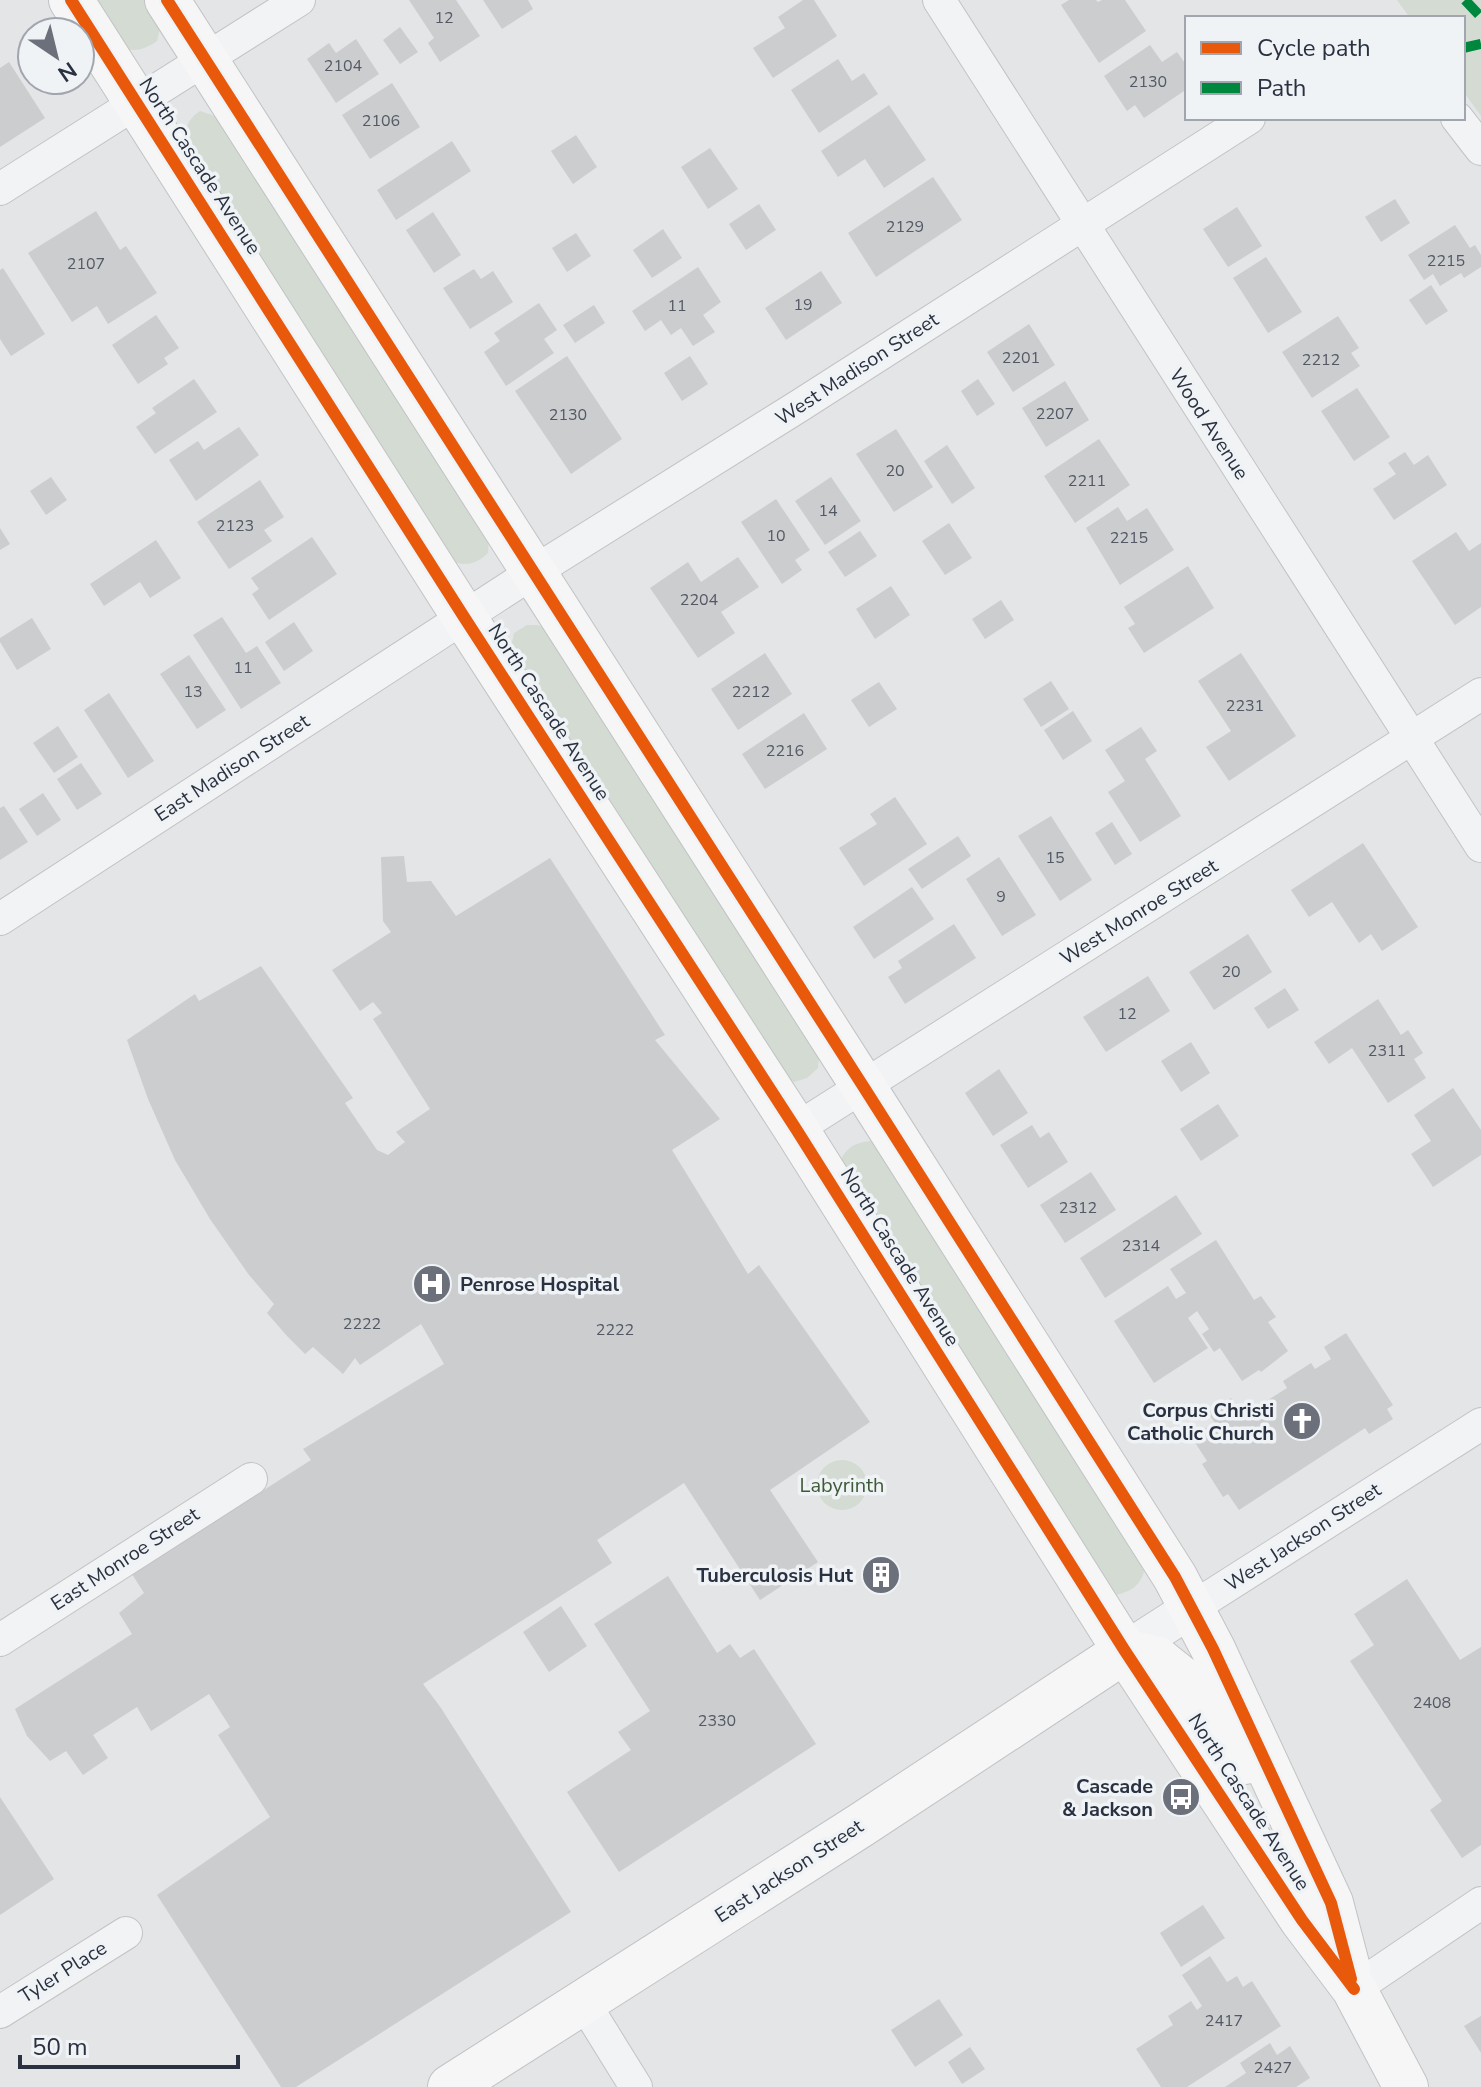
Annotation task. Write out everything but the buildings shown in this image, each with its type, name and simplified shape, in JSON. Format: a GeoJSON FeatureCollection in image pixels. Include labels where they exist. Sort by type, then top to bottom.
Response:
{"type":"FeatureCollection","features":[{"type":"Feature","properties":{"kind":"main road","name":"North Cascade Avenue"},"geometry":{"type":"LineString","coordinates":[[71,0],[464,617],[796,1129],[1125,1651],[1302,1920],[1354,1989],[1406,2087]]}},
{"type":"Feature","properties":{"kind":"main road","name":"North Cascade Avenue"},"geometry":{"type":"LineString","coordinates":[[167,0],[863,1086],[1192,1608],[1331,1903],[1354,1989]]}},
{"type":"Feature","properties":{"kind":"main road"},"geometry":{"type":"LineString","coordinates":[[1125,1651],[1156,1658],[1187,1683],[1301,1838]]}},
{"type":"Feature","properties":{"kind":"main road","name":"East Jackson Street"},"geometry":{"type":"LineString","coordinates":[[450,2087],[1125,1651]]}},
{"type":"Feature","properties":{"kind":"street"},"geometry":{"type":"LineString","coordinates":[[0,189],[299,0]]}},
{"type":"Feature","properties":{"kind":"street","name":"Wood Avenue"},"geometry":{"type":"LineString","coordinates":[[939,0],[1481,846]]}},
{"type":"Feature","properties":{"kind":"street","name":"West Madison Street"},"geometry":{"type":"LineString","coordinates":[[464,617],[1246,120]]}},
{"type":"Feature","properties":{"kind":"street"},"geometry":{"type":"LineString","coordinates":[[1459,120],[1481,149]]}},
{"type":"Feature","properties":{"kind":"street","name":"East Madison Street"},"geometry":{"type":"LineString","coordinates":[[0,919],[464,617]]}},
{"type":"Feature","properties":{"kind":"street","name":"West Monroe Street"},"geometry":{"type":"LineString","coordinates":[[796,1129],[1481,694]]}},
{"type":"Feature","properties":{"kind":"street","name":"West Jackson Street"},"geometry":{"type":"LineString","coordinates":[[1125,1651],[1481,1424]]}},
{"type":"Feature","properties":{"kind":"street","name":"East Monroe Street"},"geometry":{"type":"LineString","coordinates":[[0,1640],[251,1479]]}},
{"type":"Feature","properties":{"kind":"street"},"geometry":{"type":"LineString","coordinates":[[1354,1989],[1481,1903]]}},
{"type":"Feature","properties":{"kind":"street","name":"Tyler Place"},"geometry":{"type":"LineString","coordinates":[[0,2012],[126,1933]]}},
{"type":"Feature","properties":{"kind":"street"},"geometry":{"type":"LineString","coordinates":[[584,2003],[636,2087]]}},
{"type":"Feature","properties":{"kind":"green space"},"geometry":{"type":"Polygon","coordinates":[[[90,0],[147,0],[160,28],[157,41],[133,50],[124,47],[109,32],[90,0]]]}},
{"type":"Feature","properties":{"kind":"green space"},"geometry":{"type":"Polygon","coordinates":[[[1397,0],[1481,0],[1481,116],[1465,94],[1465,16],[1409,16],[1397,0]]]}},
{"type":"Feature","properties":{"kind":"green space"},"geometry":{"type":"Polygon","coordinates":[[[200,111],[221,118],[489,535],[488,553],[479,560],[466,564],[450,561],[185,144],[188,125],[200,111]]]}},
{"type":"Feature","properties":{"kind":"green space"},"geometry":{"type":"Polygon","coordinates":[[[527,625],[538,625],[552,632],[819,1057],[818,1068],[807,1078],[794,1082],[782,1074],[514,661],[511,648],[514,633],[527,625]]]}},
{"type":"Feature","properties":{"kind":"green space"},"geometry":{"type":"Polygon","coordinates":[[[870,1141],[881,1145],[1125,1527],[1144,1572],[1137,1585],[1130,1590],[1116,1595],[1105,1587],[840,1162],[851,1147],[870,1141]]]}},
{"type":"Feature","properties":{"kind":"green space","name":"Labyrinth"},"geometry":{"type":"Polygon","coordinates":[[[842,1460],[859,1468],[867,1485],[859,1502],[842,1510],[825,1502],[817,1485],[825,1468],[842,1460]]]}},
{"type":"Feature","properties":{"kind":"marked path"},"geometry":{"type":"LineString","coordinates":[[1465,0],[1481,17]]}},
{"type":"Feature","properties":{"kind":"marked path"},"geometry":{"type":"LineString","coordinates":[[1465,48],[1481,44]]}},
{"type":"Feature","properties":{"kind":"cycle path"},"geometry":{"type":"LineString","coordinates":[[71,0],[464,617],[796,1129],[1125,1651],[1302,1920],[1354,1989]]}},
{"type":"Feature","properties":{"kind":"cycle path"},"geometry":{"type":"LineString","coordinates":[[167,0],[1175,1577],[1213,1649],[1331,1903],[1351,1979]]}},
{"type":"Feature","properties":{"kind":"place","name":"Penrose Hospital"},"geometry":{"type":"Point","coordinates":[432,1284]}},
{"type":"Feature","properties":{"kind":"place","name":"Corpus Christi Catholic Church"},"geometry":{"type":"Point","coordinates":[1302,1421]}},
{"type":"Feature","properties":{"kind":"place","name":"Tuberculosis Hut"},"geometry":{"type":"Point","coordinates":[881,1575]}},
{"type":"Feature","properties":{"kind":"place","name":"Cascade & Jackson"},"geometry":{"type":"Point","coordinates":[1181,1797]}}]}
